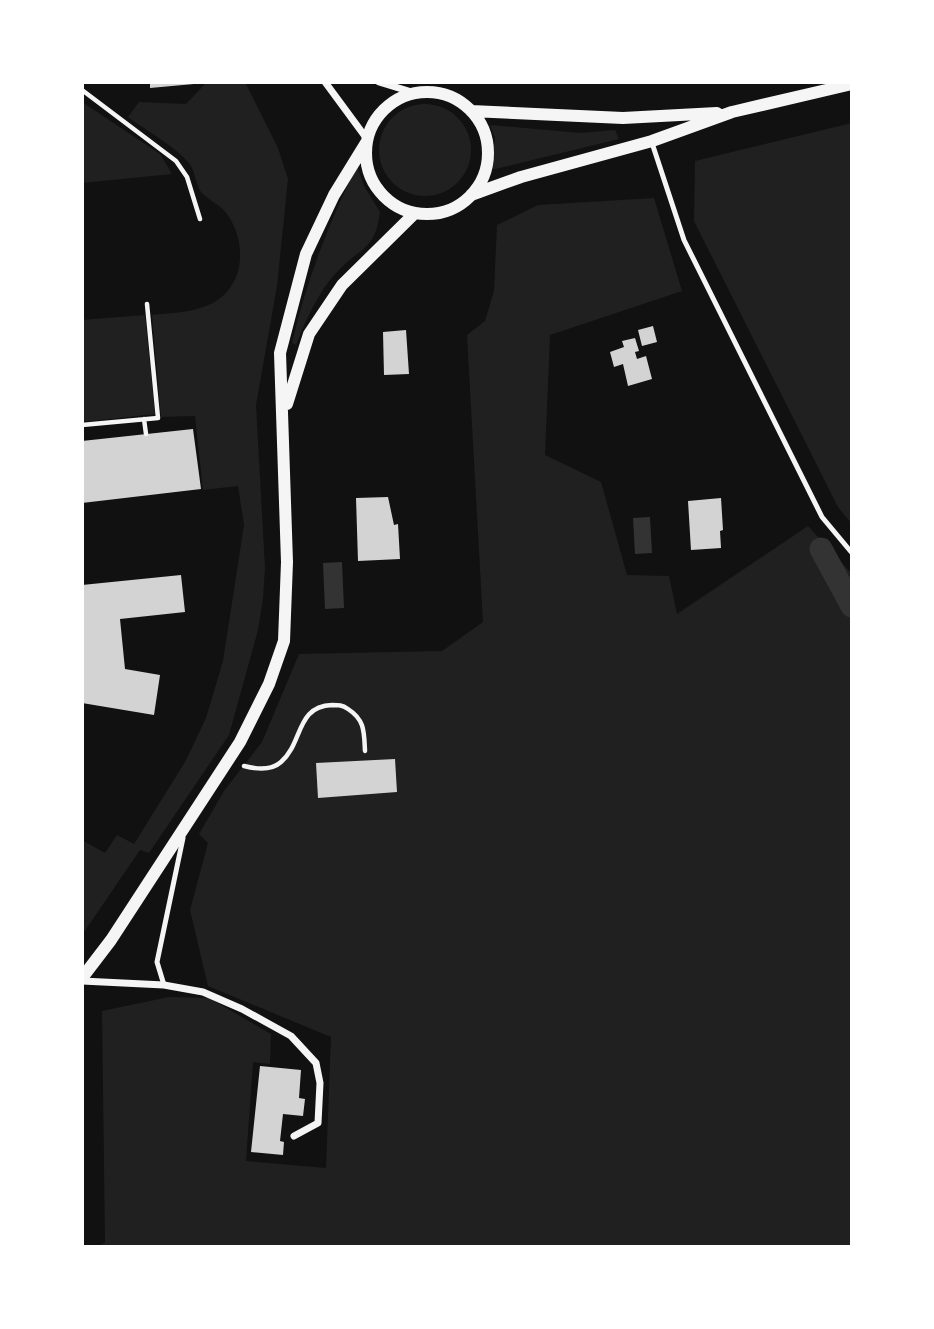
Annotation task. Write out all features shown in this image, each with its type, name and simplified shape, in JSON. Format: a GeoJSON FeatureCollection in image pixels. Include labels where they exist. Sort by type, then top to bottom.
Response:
{"type":"FeatureCollection","features":[{"type":"Feature","properties":{"kind":"street"},"geometry":{"type":"LineString","coordinates":[[325,82],[367,141],[366,162],[372,180],[382,196],[397,207],[415,214],[435,214],[455,208],[471,195],[521,177],[652,141],[732,112],[852,84]]}},
{"type":"Feature","properties":{"kind":"street"},"geometry":{"type":"LineString","coordinates":[[379,82],[415,93],[446,95],[471,111],[482,127],[487,144],[484,171],[471,195]]}},
{"type":"Feature","properties":{"kind":"street"},"geometry":{"type":"LineString","coordinates":[[82,979],[111,940],[240,742],[269,684],[284,641],[284,411],[280,353],[306,254],[334,195],[367,141],[374,122],[385,109],[415,93]]}},
{"type":"Feature","properties":{"kind":"street"},"geometry":{"type":"LineString","coordinates":[[471,111],[623,118],[732,112]]}},
{"type":"Feature","properties":{"kind":"street"},"geometry":{"type":"LineString","coordinates":[[284,411],[309,334],[342,285],[415,214]]}},
{"type":"Feature","properties":{"kind":"street"},"geometry":{"type":"LineString","coordinates":[[82,979],[164,985],[203,992],[242,1009],[291,1036],[316,1063],[320,1083],[318,1123],[294,1136]]}},
{"type":"Feature","properties":{"kind":"lane"},"geometry":{"type":"LineString","coordinates":[[652,141],[684,240],[822,517],[852,553]]}},
{"type":"Feature","properties":{"kind":"lane"},"geometry":{"type":"LineString","coordinates":[[164,985],[157,962],[185,825]]}},
{"type":"Feature","properties":{"kind":"path"},"geometry":{"type":"LineString","coordinates":[[82,90],[176,161],[187,177],[200,219]]}},
{"type":"Feature","properties":{"kind":"path"},"geometry":{"type":"LineString","coordinates":[[82,425],[158,418],[147,304]]}},
{"type":"Feature","properties":{"kind":"path"},"geometry":{"type":"LineString","coordinates":[[144,419],[146,434]]}},
{"type":"Feature","properties":{"kind":"path"},"geometry":{"type":"LineString","coordinates":[[226,762],[258,769],[282,762],[307,715],[320,706],[343,705],[356,714],[364,724],[365,751]]}},
{"type":"Feature","properties":{"kind":"shaded area"},"geometry":{"type":"Polygon","coordinates":[[[207,82],[245,82],[278,148],[288,179],[277,286],[256,405],[265,568],[263,598],[258,630],[229,735],[149,853],[140,850],[82,935],[82,840],[105,853],[117,835],[134,844],[185,762],[206,718],[223,661],[244,525],[238,486],[203,490],[195,416],[161,417],[152,315],[200,308],[225,294],[238,271],[240,257],[236,230],[226,213],[201,192],[188,162],[128,117],[139,102],[186,104],[207,82]]]}},
{"type":"Feature","properties":{"kind":"shaded area"},"geometry":{"type":"Polygon","coordinates":[[[82,102],[160,154],[172,174],[82,183],[82,102]]]}},
{"type":"Feature","properties":{"kind":"shaded area"},"geometry":{"type":"Polygon","coordinates":[[[425,104],[443,107],[458,117],[468,132],[471,150],[468,168],[458,183],[443,193],[425,196],[407,193],[392,183],[382,168],[379,150],[382,132],[392,117],[407,107],[425,104]]]}},
{"type":"Feature","properties":{"kind":"shaded area"},"geometry":{"type":"Polygon","coordinates":[[[852,123],[852,524],[838,507],[694,221],[695,161],[852,123]]]}},
{"type":"Feature","properties":{"kind":"shaded area"},"geometry":{"type":"Polygon","coordinates":[[[490,125],[581,133],[615,130],[619,139],[491,170],[495,138],[490,125]]]}},
{"type":"Feature","properties":{"kind":"shaded area"},"geometry":{"type":"Polygon","coordinates":[[[357,166],[364,186],[380,212],[375,234],[366,247],[337,272],[324,288],[296,345],[292,343],[311,275],[357,166]]]}},
{"type":"Feature","properties":{"kind":"shaded area"},"geometry":{"type":"Polygon","coordinates":[[[654,198],[682,291],[550,335],[545,455],[601,482],[627,575],[669,576],[677,614],[808,526],[852,574],[852,1247],[98,1247],[105,1242],[102,1011],[169,997],[209,998],[271,1034],[270,1064],[253,1062],[246,1161],[326,1168],[331,1037],[208,986],[190,910],[208,843],[199,834],[224,791],[262,742],[299,654],[442,651],[483,622],[467,335],[485,321],[494,291],[497,225],[538,205],[654,198]]]}},
{"type":"Feature","properties":{"kind":"shaded area"},"geometry":{"type":"Polygon","coordinates":[[[145,315],[155,414],[82,422],[82,320],[145,315]]]}},
{"type":"Feature","properties":{"kind":"shaded area"},"geometry":{"type":"Polygon","coordinates":[[[650,517],[652,553],[635,554],[633,518],[650,517]]]}},
{"type":"Feature","properties":{"kind":"shaded area"},"geometry":{"type":"Polygon","coordinates":[[[342,562],[344,608],[325,609],[323,563],[342,562]]]}},
{"type":"Feature","properties":{"kind":"building"},"geometry":{"type":"Polygon","coordinates":[[[150,82],[194,82],[194,84],[150,88],[150,82]]]}},
{"type":"Feature","properties":{"kind":"building"},"geometry":{"type":"Polygon","coordinates":[[[653,326],[657,342],[642,346],[638,330],[653,326]]]}},
{"type":"Feature","properties":{"kind":"building"},"geometry":{"type":"Polygon","coordinates":[[[406,330],[409,374],[384,375],[383,332],[406,330]]]}},
{"type":"Feature","properties":{"kind":"building"},"geometry":{"type":"Polygon","coordinates":[[[635,338],[639,351],[635,352],[637,359],[646,356],[652,379],[628,386],[623,364],[614,367],[610,352],[624,347],[622,341],[635,338]]]}},
{"type":"Feature","properties":{"kind":"building"},"geometry":{"type":"Polygon","coordinates":[[[193,429],[201,489],[82,503],[82,441],[193,429]]]}},
{"type":"Feature","properties":{"kind":"building"},"geometry":{"type":"Polygon","coordinates":[[[388,497],[394,525],[398,524],[400,559],[358,561],[356,498],[388,497]]]}},
{"type":"Feature","properties":{"kind":"building"},"geometry":{"type":"Polygon","coordinates":[[[721,498],[721,548],[691,550],[688,501],[721,498]]]}},
{"type":"Feature","properties":{"kind":"building"},"geometry":{"type":"Polygon","coordinates":[[[181,575],[185,612],[120,619],[125,669],[160,675],[154,715],[82,703],[82,585],[181,575]]]}},
{"type":"Feature","properties":{"kind":"building"},"geometry":{"type":"Polygon","coordinates":[[[395,759],[397,792],[318,798],[316,763],[395,759]]]}},
{"type":"Feature","properties":{"kind":"building"},"geometry":{"type":"Polygon","coordinates":[[[260,1066],[301,1070],[299,1098],[305,1099],[303,1116],[283,1114],[280,1141],[284,1142],[283,1155],[251,1152],[260,1066]]]}},
{"type":"Feature","properties":{"kind":"waterway"},"geometry":{"type":"LineString","coordinates":[[821,549],[852,606]]}}]}
